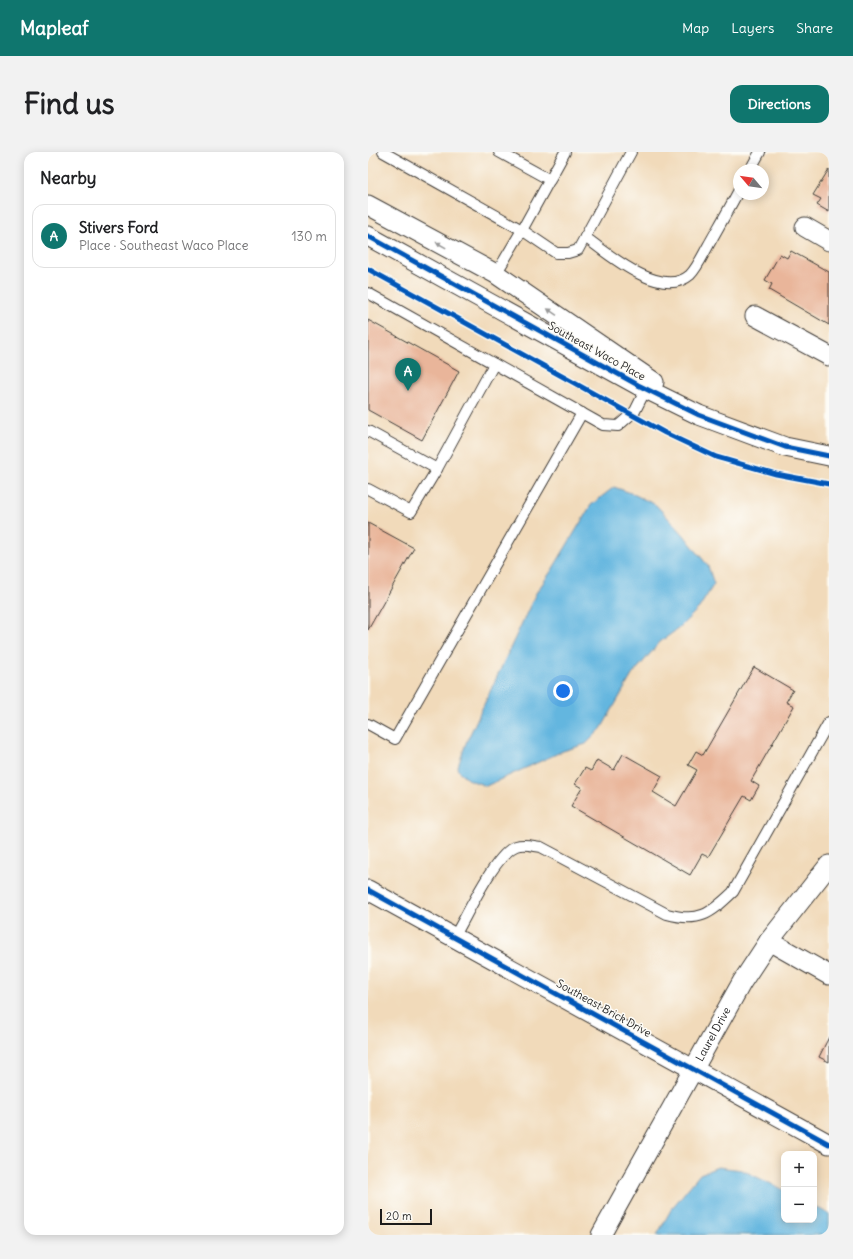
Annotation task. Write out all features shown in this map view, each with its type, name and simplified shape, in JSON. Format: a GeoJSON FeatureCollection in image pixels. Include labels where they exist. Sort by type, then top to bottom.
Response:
{"type":"FeatureCollection","features":[{"type":"Feature","properties":{"kind":"street","name":"Southeast Waco Place"},"geometry":{"type":"LineString","coordinates":[[368,205],[496,274],[610,351],[699,414]]}},
{"type":"Feature","properties":{"kind":"street"},"geometry":{"type":"LineString","coordinates":[[805,227],[829,241]]}},
{"type":"Feature","properties":{"kind":"street","name":"Southeast Waco Place"},"geometry":{"type":"LineString","coordinates":[[368,236],[646,389],[699,414],[785,447],[829,456]]}},
{"type":"Feature","properties":{"kind":"street"},"geometry":{"type":"LineString","coordinates":[[755,316],[829,356]]}},
{"type":"Feature","properties":{"kind":"street","name":"Laurel Drive"},"geometry":{"type":"LineString","coordinates":[[601,1235],[742,982],[769,941],[829,865]]}},
{"type":"Feature","properties":{"kind":"street","name":"Southeast Brick Drive"},"geometry":{"type":"LineString","coordinates":[[368,890],[829,1144]]}},
{"type":"Feature","properties":{"kind":"street"},"geometry":{"type":"LineString","coordinates":[[769,941],[829,975]]}},
{"type":"Feature","properties":{"kind":"lane"},"geometry":{"type":"LineString","coordinates":[[383,152],[522,230],[556,253],[568,253],[578,250],[631,152]]}},
{"type":"Feature","properties":{"kind":"lane"},"geometry":{"type":"LineString","coordinates":[[499,152],[550,180]]}},
{"type":"Feature","properties":{"kind":"lane"},"geometry":{"type":"LineString","coordinates":[[496,274],[566,152]]}},
{"type":"Feature","properties":{"kind":"lane"},"geometry":{"type":"LineString","coordinates":[[753,164],[760,152]]}},
{"type":"Feature","properties":{"kind":"lane"},"geometry":{"type":"LineString","coordinates":[[585,237],[634,271],[655,281],[673,282],[689,275],[700,260],[733,200]]}},
{"type":"Feature","properties":{"kind":"lane"},"geometry":{"type":"LineString","coordinates":[[368,293],[603,425],[618,426],[635,411],[646,389]]}},
{"type":"Feature","properties":{"kind":"lane"},"geometry":{"type":"LineString","coordinates":[[368,489],[411,512],[437,469],[494,364]]}},
{"type":"Feature","properties":{"kind":"lane"},"geometry":{"type":"LineString","coordinates":[[368,724],[395,739],[582,413]]}},
{"type":"Feature","properties":{"kind":"lane"},"geometry":{"type":"LineString","coordinates":[[368,431],[437,469]]}},
{"type":"Feature","properties":{"kind":"lane"},"geometry":{"type":"LineString","coordinates":[[454,937],[496,863],[506,852],[517,846],[527,845],[541,846],[667,914],[693,919],[707,913],[721,904],[733,892],[829,722]]}},
{"type":"Feature","properties":{"kind":"water"},"geometry":{"type":"Polygon","coordinates":[[[614,487],[656,505],[683,534],[708,566],[714,584],[699,608],[679,628],[660,642],[632,675],[601,729],[586,744],[563,751],[486,786],[467,779],[457,769],[466,743],[536,593],[552,570],[591,505],[614,487]]]}},
{"type":"Feature","properties":{"kind":"water"},"geometry":{"type":"Polygon","coordinates":[[[718,1167],[742,1170],[781,1189],[781,1223],[817,1223],[817,1208],[829,1214],[829,1235],[657,1235],[672,1208],[700,1174],[718,1167]]]}},
{"type":"Feature","properties":{"kind":"building"},"geometry":{"type":"Polygon","coordinates":[[[829,169],[829,212],[817,205],[821,199],[813,195],[829,169]]]}},
{"type":"Feature","properties":{"kind":"building"},"geometry":{"type":"Polygon","coordinates":[[[791,251],[829,272],[829,325],[769,290],[772,284],[765,280],[780,254],[787,258],[791,251]]]}},
{"type":"Feature","properties":{"kind":"building"},"geometry":{"type":"Polygon","coordinates":[[[368,320],[459,371],[422,440],[368,410],[368,320]]]}},
{"type":"Feature","properties":{"kind":"building"},"geometry":{"type":"Polygon","coordinates":[[[368,523],[414,548],[368,630],[368,523]]]}},
{"type":"Feature","properties":{"kind":"building"},"geometry":{"type":"Polygon","coordinates":[[[754,667],[793,690],[786,702],[794,706],[751,781],[759,786],[751,800],[744,796],[708,857],[702,854],[690,875],[571,806],[582,788],[575,784],[585,768],[591,771],[597,760],[614,770],[623,754],[662,776],[653,792],[676,806],[697,770],[688,765],[696,751],[703,755],[754,667]]]}},
{"type":"Feature","properties":{"kind":"building"},"geometry":{"type":"Polygon","coordinates":[[[829,1037],[829,1062],[819,1057],[829,1037]]]}},
{"type":"Feature","properties":{"kind":"cycle path"},"geometry":{"type":"LineString","coordinates":[[368,236],[638,385],[699,415],[785,447],[829,456]]}},
{"type":"Feature","properties":{"kind":"cycle path"},"geometry":{"type":"LineString","coordinates":[[368,269],[665,433],[716,457],[776,474],[829,484]]}},
{"type":"Feature","properties":{"kind":"cycle path"},"geometry":{"type":"LineString","coordinates":[[368,890],[829,1144]]}},
{"type":"Feature","properties":{"kind":"place","name":"Stivers Ford"},"geometry":{"type":"Point","coordinates":[408,391]}}]}
